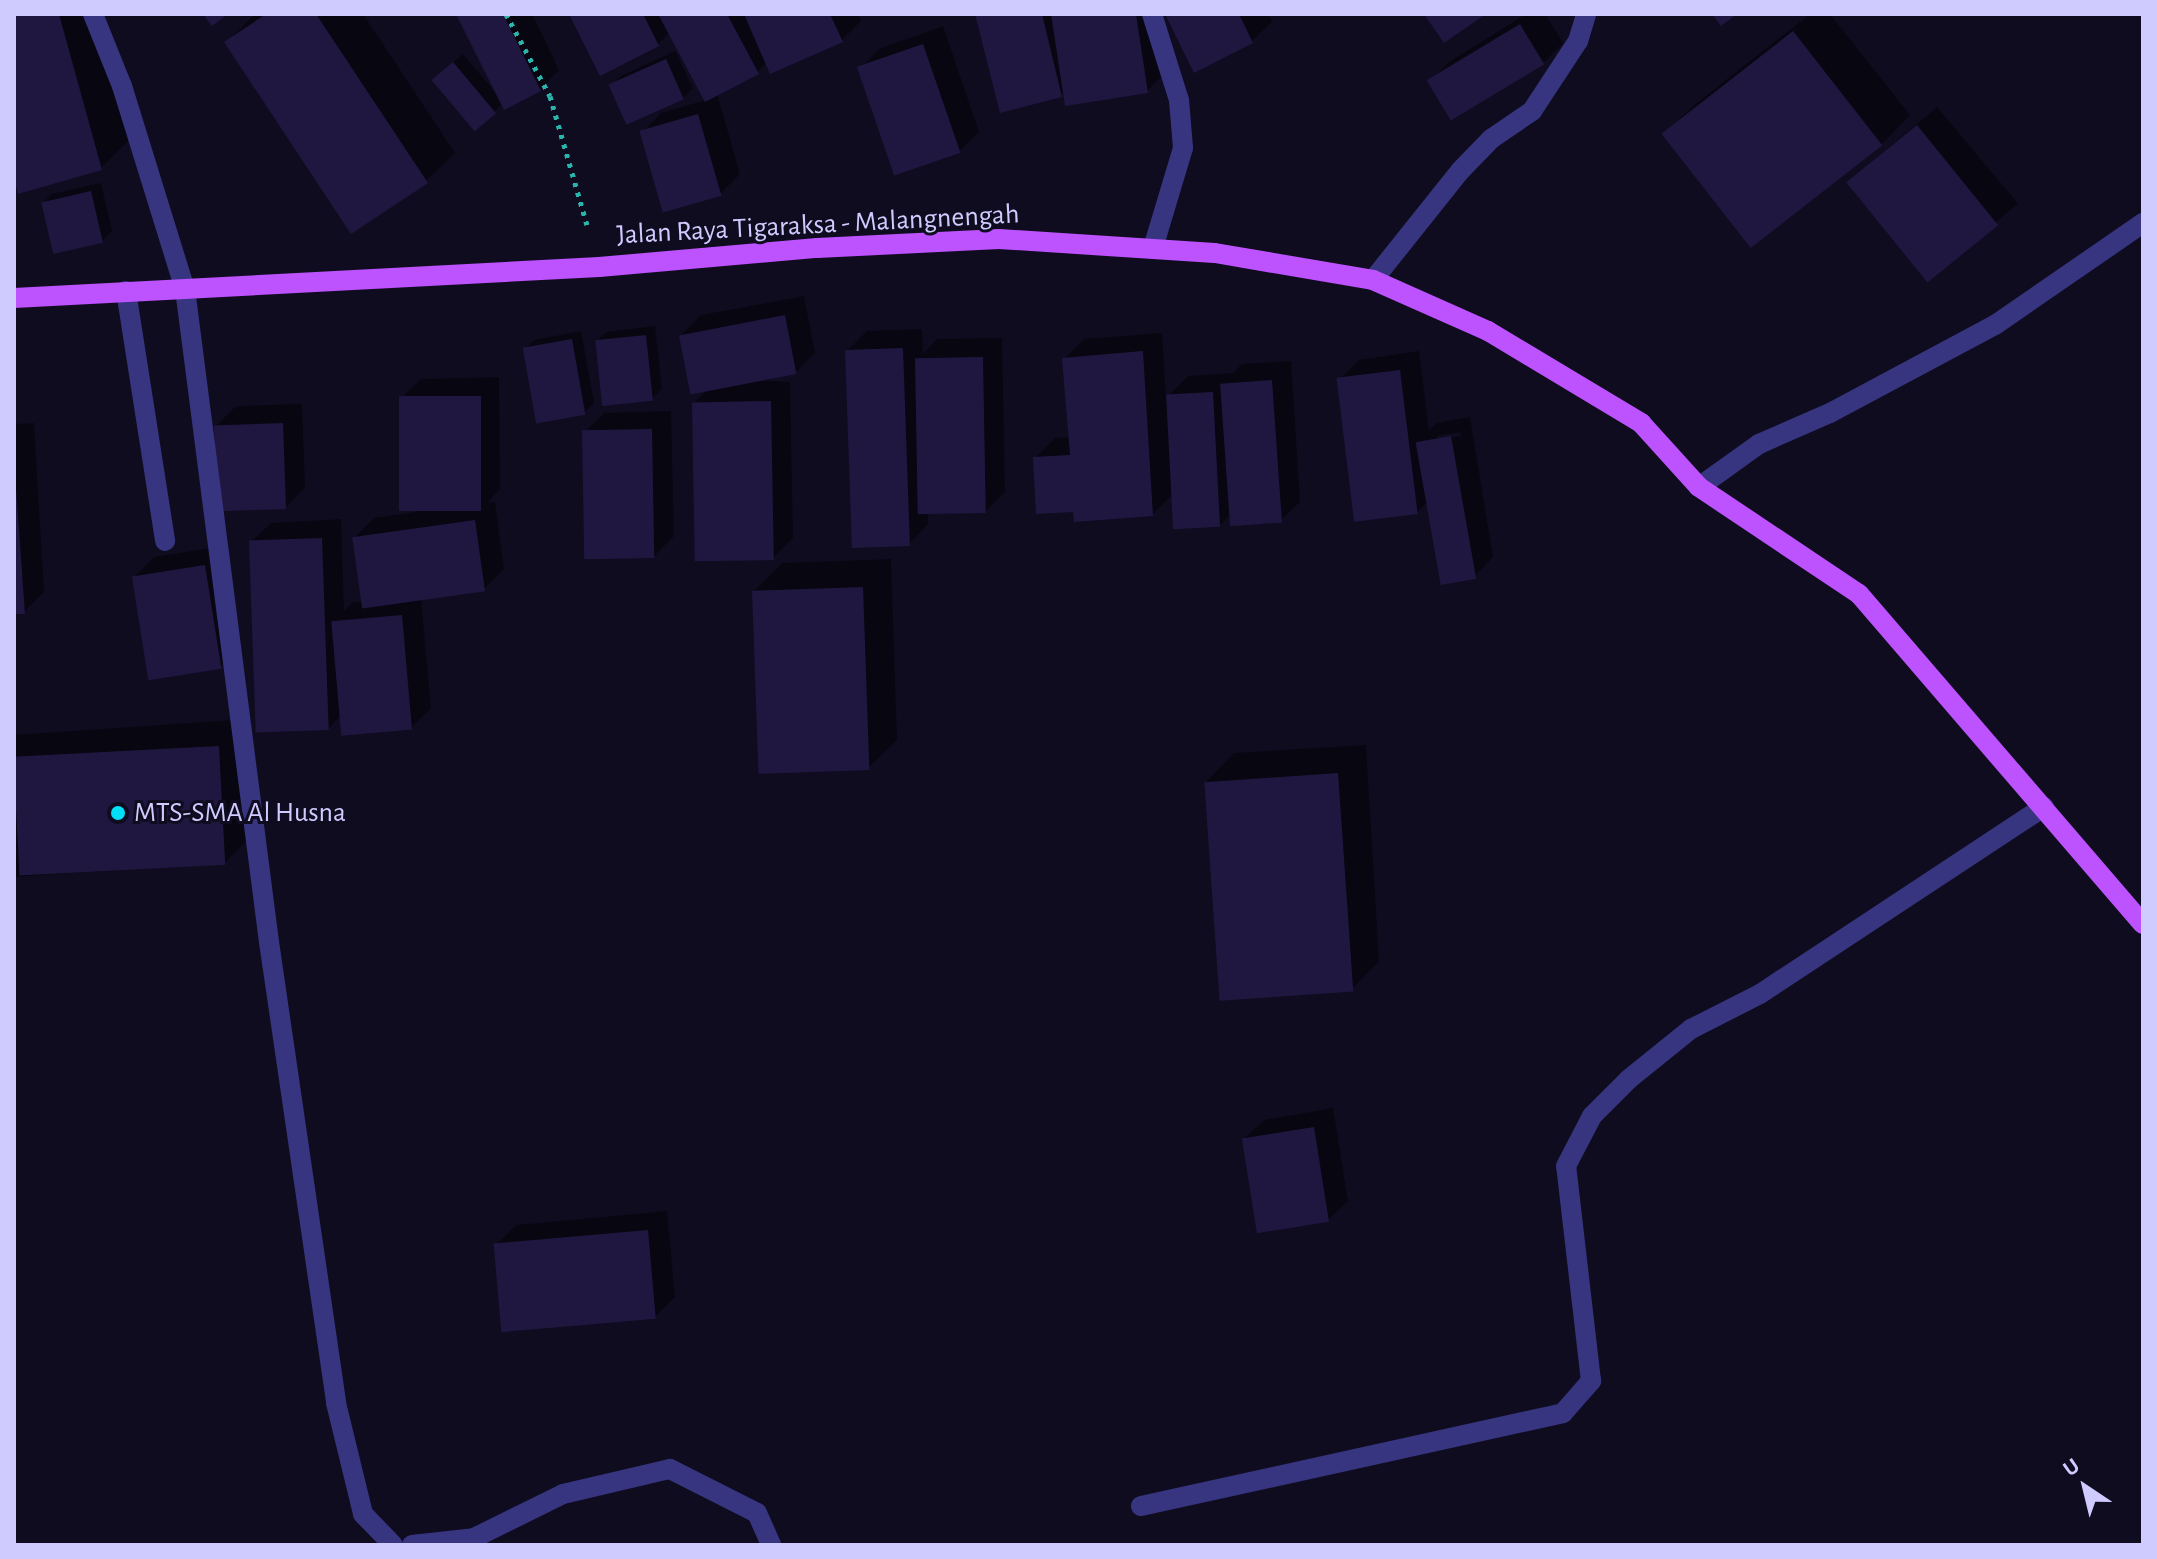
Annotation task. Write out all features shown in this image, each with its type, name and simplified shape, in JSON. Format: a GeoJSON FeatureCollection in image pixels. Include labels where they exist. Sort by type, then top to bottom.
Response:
{"type":"FeatureCollection","features":[{"type":"Feature","properties":{"kind":"main road","name":"Jalan Raya Tigaraksa - Malangnengah"},"geometry":{"type":"LineString","coordinates":[[14,298],[599,267],[817,248],[999,239],[1215,253],[1373,280],[1488,331],[1641,423],[1699,487],[1859,594],[2143,924]]}},
{"type":"Feature","properties":{"kind":"street"},"geometry":{"type":"LineString","coordinates":[[93,14],[122,86],[185,289],[269,942],[336,1403],[363,1514],[393,1545]]}},
{"type":"Feature","properties":{"kind":"street"},"geometry":{"type":"LineString","coordinates":[[1152,14],[1179,100],[1183,137],[1183,148],[1153,248]]}},
{"type":"Feature","properties":{"kind":"street"},"geometry":{"type":"LineString","coordinates":[[1373,280],[1460,171],[1491,139],[1532,111],[1578,41],[1586,14]]}},
{"type":"Feature","properties":{"kind":"street"},"geometry":{"type":"LineString","coordinates":[[1699,487],[1759,444],[1830,413],[1995,325],[2143,223]]}},
{"type":"Feature","properties":{"kind":"street"},"geometry":{"type":"LineString","coordinates":[[126,291],[165,541]]}},
{"type":"Feature","properties":{"kind":"street"},"geometry":{"type":"LineString","coordinates":[[1141,1506],[1563,1413],[1591,1381],[1566,1166],[1592,1116],[1629,1079],[1691,1029],[1760,994],[2044,807]]}},
{"type":"Feature","properties":{"kind":"street"},"geometry":{"type":"LineString","coordinates":[[412,1545],[474,1538],[563,1494],[670,1469],[757,1513],[771,1545]]}},
{"type":"Feature","properties":{"kind":"path"},"geometry":{"type":"LineString","coordinates":[[506,14],[550,96],[599,267]]}},
{"type":"Feature","properties":{"kind":"building"},"geometry":{"type":"Polygon","coordinates":[[[14,14],[59,14],[102,170],[18,194],[14,179],[14,14]]]}},
{"type":"Feature","properties":{"kind":"building"},"geometry":{"type":"Polygon","coordinates":[[[203,14],[228,14],[212,26],[203,14]]]}},
{"type":"Feature","properties":{"kind":"building"},"geometry":{"type":"Polygon","coordinates":[[[266,14],[316,14],[428,183],[351,234],[224,42],[266,14]]]}},
{"type":"Feature","properties":{"kind":"building"},"geometry":{"type":"Polygon","coordinates":[[[456,14],[503,14],[541,91],[504,110],[456,14]]]}},
{"type":"Feature","properties":{"kind":"building"},"geometry":{"type":"Polygon","coordinates":[[[569,14],[643,14],[659,46],[600,76],[569,14]]]}},
{"type":"Feature","properties":{"kind":"building"},"geometry":{"type":"Polygon","coordinates":[[[658,14],[727,14],[759,74],[705,102],[658,14]]]}},
{"type":"Feature","properties":{"kind":"building"},"geometry":{"type":"Polygon","coordinates":[[[744,14],[830,14],[843,42],[770,74],[744,14]]]}},
{"type":"Feature","properties":{"kind":"building"},"geometry":{"type":"Polygon","coordinates":[[[975,14],[1042,14],[1062,97],[1000,113],[975,14]]]}},
{"type":"Feature","properties":{"kind":"building"},"geometry":{"type":"Polygon","coordinates":[[[1051,14],[1136,14],[1148,93],[1065,106],[1051,14]]]}},
{"type":"Feature","properties":{"kind":"building"},"geometry":{"type":"Polygon","coordinates":[[[1165,14],[1239,14],[1253,43],[1194,73],[1165,14]]]}},
{"type":"Feature","properties":{"kind":"building"},"geometry":{"type":"Polygon","coordinates":[[[1424,14],[1482,14],[1483,16],[1444,43],[1424,14]]]}},
{"type":"Feature","properties":{"kind":"building"},"geometry":{"type":"Polygon","coordinates":[[[1712,14],[1737,14],[1721,26],[1712,14]]]}},
{"type":"Feature","properties":{"kind":"building"},"geometry":{"type":"Polygon","coordinates":[[[1520,24],[1544,64],[1451,120],[1427,80],[1520,24]]]}},
{"type":"Feature","properties":{"kind":"building"},"geometry":{"type":"Polygon","coordinates":[[[1793,31],[1882,145],[1751,248],[1661,134],[1793,31]]]}},
{"type":"Feature","properties":{"kind":"building"},"geometry":{"type":"Polygon","coordinates":[[[923,44],[960,153],[894,176],[857,67],[923,44]]]}},
{"type":"Feature","properties":{"kind":"building"},"geometry":{"type":"Polygon","coordinates":[[[666,59],[684,99],[626,125],[608,85],[666,59]]]}},
{"type":"Feature","properties":{"kind":"building"},"geometry":{"type":"Polygon","coordinates":[[[453,62],[496,113],[475,131],[432,80],[453,62]]]}},
{"type":"Feature","properties":{"kind":"building"},"geometry":{"type":"Polygon","coordinates":[[[698,114],[721,196],[663,213],[639,131],[698,114]]]}},
{"type":"Feature","properties":{"kind":"building"},"geometry":{"type":"Polygon","coordinates":[[[1917,125],[1998,225],[1927,283],[1846,182],[1917,125]]]}},
{"type":"Feature","properties":{"kind":"building"},"geometry":{"type":"Polygon","coordinates":[[[91,191],[103,243],[53,254],[41,202],[91,191]]]}},
{"type":"Feature","properties":{"kind":"building"},"geometry":{"type":"Polygon","coordinates":[[[785,315],[796,374],[690,395],[679,336],[785,315]]]}},
{"type":"Feature","properties":{"kind":"building"},"geometry":{"type":"Polygon","coordinates":[[[646,335],[653,401],[602,406],[595,340],[646,335]]]}},
{"type":"Feature","properties":{"kind":"building"},"geometry":{"type":"Polygon","coordinates":[[[572,339],[585,415],[536,424],[523,348],[572,339]]]}},
{"type":"Feature","properties":{"kind":"building"},"geometry":{"type":"Polygon","coordinates":[[[903,348],[910,546],[852,548],[845,350],[903,348]]]}},
{"type":"Feature","properties":{"kind":"building"},"geometry":{"type":"Polygon","coordinates":[[[1143,351],[1153,516],[1074,522],[1073,512],[1036,514],[1033,457],[1070,455],[1062,358],[1143,351]]]}},
{"type":"Feature","properties":{"kind":"building"},"geometry":{"type":"Polygon","coordinates":[[[983,357],[986,513],[918,514],[915,358],[983,357]]]}},
{"type":"Feature","properties":{"kind":"building"},"geometry":{"type":"Polygon","coordinates":[[[1400,370],[1418,514],[1354,522],[1336,378],[1400,370]]]}},
{"type":"Feature","properties":{"kind":"building"},"geometry":{"type":"Polygon","coordinates":[[[1272,380],[1282,523],[1230,526],[1220,384],[1272,380]]]}},
{"type":"Feature","properties":{"kind":"building"},"geometry":{"type":"Polygon","coordinates":[[[1213,392],[1220,527],[1173,529],[1166,394],[1213,392]]]}},
{"type":"Feature","properties":{"kind":"building"},"geometry":{"type":"Polygon","coordinates":[[[399,396],[481,396],[481,511],[399,511],[399,396]]]}},
{"type":"Feature","properties":{"kind":"building"},"geometry":{"type":"Polygon","coordinates":[[[771,401],[774,560],[695,561],[692,402],[771,401]]]}},
{"type":"Feature","properties":{"kind":"building"},"geometry":{"type":"Polygon","coordinates":[[[283,423],[286,509],[217,511],[214,425],[283,423]]]}},
{"type":"Feature","properties":{"kind":"building"},"geometry":{"type":"Polygon","coordinates":[[[652,429],[654,558],[584,559],[582,430],[652,429]]]}},
{"type":"Feature","properties":{"kind":"building"},"geometry":{"type":"Polygon","coordinates":[[[1451,436],[1476,579],[1441,585],[1416,442],[1451,436]]]}},
{"type":"Feature","properties":{"kind":"building"},"geometry":{"type":"Polygon","coordinates":[[[14,460],[25,614],[14,614],[14,460]]]}},
{"type":"Feature","properties":{"kind":"building"},"geometry":{"type":"Polygon","coordinates":[[[475,520],[485,591],[362,609],[352,537],[475,520]]]}},
{"type":"Feature","properties":{"kind":"building"},"geometry":{"type":"Polygon","coordinates":[[[322,538],[329,730],[256,732],[249,541],[322,538]]]}},
{"type":"Feature","properties":{"kind":"building"},"geometry":{"type":"Polygon","coordinates":[[[205,565],[221,669],[148,680],[132,577],[205,565]]]}},
{"type":"Feature","properties":{"kind":"building"},"geometry":{"type":"Polygon","coordinates":[[[863,587],[869,770],[758,774],[752,591],[863,587]]]}},
{"type":"Feature","properties":{"kind":"building"},"geometry":{"type":"Polygon","coordinates":[[[402,615],[412,730],[341,736],[331,621],[402,615]]]}},
{"type":"Feature","properties":{"kind":"building","name":"MTS-SMA Al Husna"},"geometry":{"type":"Polygon","coordinates":[[[219,746],[225,865],[20,876],[14,757],[219,746]]]}},
{"type":"Feature","properties":{"kind":"building"},"geometry":{"type":"Polygon","coordinates":[[[1338,773],[1353,991],[1220,1001],[1204,782],[1338,773]]]}},
{"type":"Feature","properties":{"kind":"building"},"geometry":{"type":"Polygon","coordinates":[[[1314,1127],[1329,1222],[1257,1233],[1242,1138],[1314,1127]]]}},
{"type":"Feature","properties":{"kind":"building"},"geometry":{"type":"Polygon","coordinates":[[[648,1230],[656,1319],[501,1332],[494,1244],[648,1230]]]}},
{"type":"Feature","properties":{"kind":"place","name":"MTS-SMA Al Husna"},"geometry":{"type":"Point","coordinates":[118,813]}}]}
